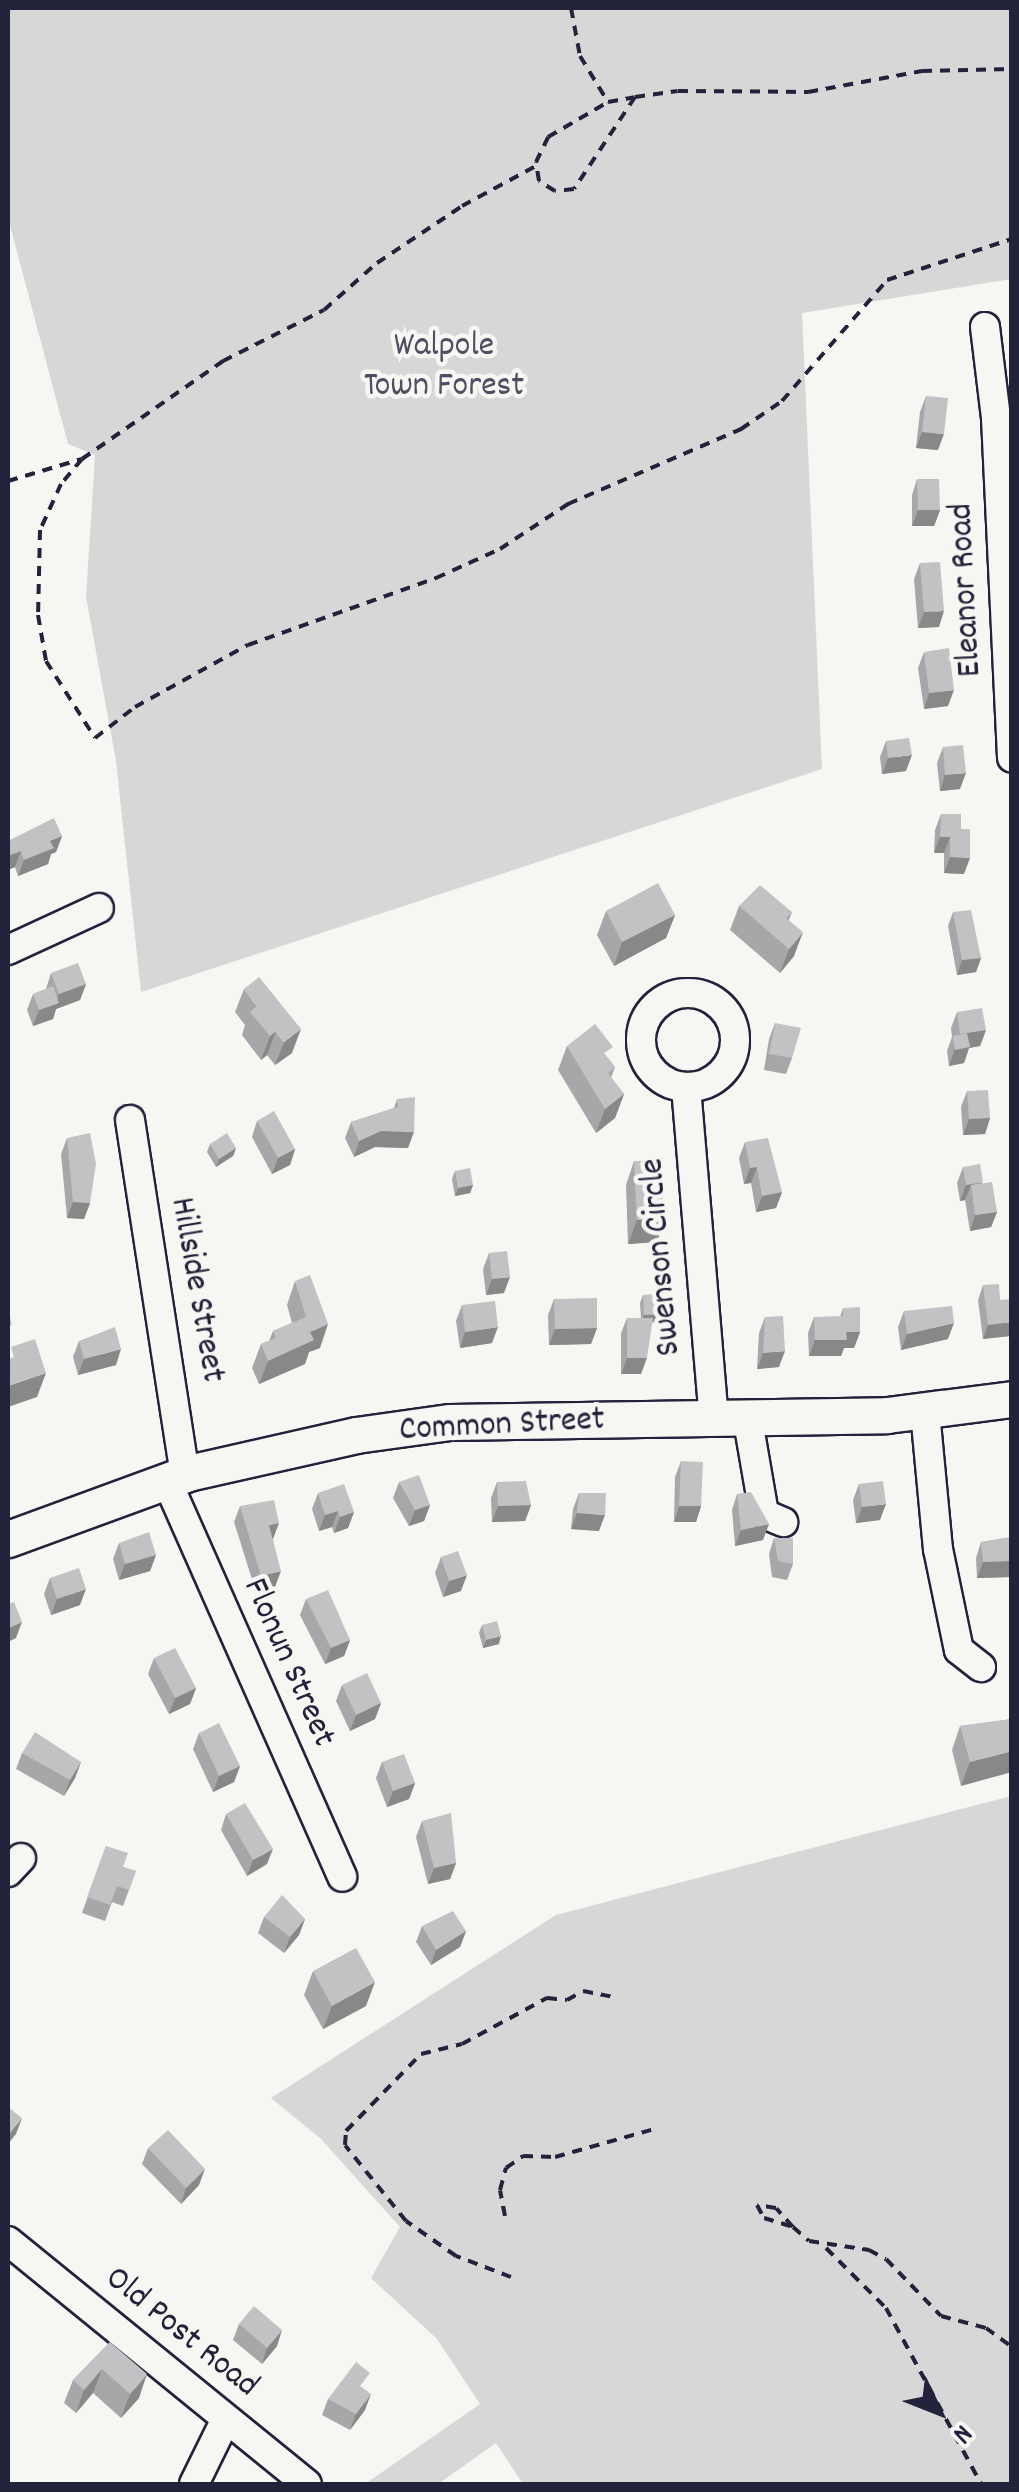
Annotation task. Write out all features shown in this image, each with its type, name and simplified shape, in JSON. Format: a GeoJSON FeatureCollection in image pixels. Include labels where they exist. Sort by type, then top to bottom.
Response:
{"type":"FeatureCollection","features":[{"type":"Feature","properties":{"kind":"main road","name":"Common Street"},"geometry":{"type":"LineString","coordinates":[[8,1539],[175,1476],[314,1442],[450,1422],[731,1421],[925,1412],[1012,1398]]}},
{"type":"Feature","properties":{"kind":"street","name":"Eleanor Road"},"geometry":{"type":"LineString","coordinates":[[986,326],[996,418],[1012,758]]}},
{"type":"Feature","properties":{"kind":"street"},"geometry":{"type":"LineString","coordinates":[[8,950],[99,908]]}},
{"type":"Feature","properties":{"kind":"street","name":"Swenson Circle"},"geometry":{"type":"LineString","coordinates":[[686,1087],[731,1421],[764,1514],[784,1522]]}},
{"type":"Feature","properties":{"kind":"street","name":"Hillside Street"},"geometry":{"type":"LineString","coordinates":[[130,1120],[175,1476]]}},
{"type":"Feature","properties":{"kind":"street"},"geometry":{"type":"LineString","coordinates":[[925,1412],[938,1549],[959,1650],[981,1666]]}},
{"type":"Feature","properties":{"kind":"street","name":"Flonun Street"},"geometry":{"type":"LineString","coordinates":[[175,1476],[342,1877]]}},
{"type":"Feature","properties":{"kind":"street","name":"Old Post Road"},"geometry":{"type":"LineString","coordinates":[[8,2240],[307,2484]]}},
{"type":"Feature","properties":{"kind":"street"},"geometry":{"type":"LineString","coordinates":[[194,2484],[226,2419]]}},
{"type":"Feature","properties":{"kind":"path"},"geometry":{"type":"LineString","coordinates":[[571,8],[580,56],[608,102]]}},
{"type":"Feature","properties":{"kind":"path"},"geometry":{"type":"LineString","coordinates":[[1012,68],[922,70],[808,92],[678,90],[608,102],[548,137],[536,166],[450,214],[324,310],[224,361],[82,459],[54,495],[40,530],[38,615],[46,661],[95,738],[134,707],[248,645],[436,578],[500,549],[568,504],[741,429],[782,401],[887,280],[1012,239]]}},
{"type":"Feature","properties":{"kind":"path"},"geometry":{"type":"LineString","coordinates":[[536,166],[548,188],[574,188],[636,97]]}},
{"type":"Feature","properties":{"kind":"path"},"geometry":{"type":"LineString","coordinates":[[8,481],[82,459]]}},
{"type":"Feature","properties":{"kind":"path"},"geometry":{"type":"LineString","coordinates":[[511,2277],[456,2256],[406,2222],[345,2146],[346,2131],[420,2054],[462,2044],[547,1998],[567,2000],[583,1991],[614,1997]]}},
{"type":"Feature","properties":{"kind":"path"},"geometry":{"type":"LineString","coordinates":[[504,2216],[500,2190],[506,2168],[523,2156],[554,2156],[651,2130]]}},
{"type":"Feature","properties":{"kind":"path"},"geometry":{"type":"LineString","coordinates":[[793,2227],[776,2208],[756,2205],[764,2218],[793,2227],[824,2246],[886,2308],[981,2484]]}},
{"type":"Feature","properties":{"kind":"path"},"geometry":{"type":"LineString","coordinates":[[824,2246],[869,2250],[941,2316],[986,2328],[1012,2346]]}},
{"type":"Feature","properties":{"kind":"green space","name":"Walpole Town Forest"},"geometry":{"type":"Polygon","coordinates":[[[8,8],[1011,8],[1011,279],[802,313],[822,769],[141,992],[116,761],[86,597],[95,455],[68,444],[8,218],[8,8]]]}},
{"type":"Feature","properties":{"kind":"green space"},"geometry":{"type":"Polygon","coordinates":[[[1011,1796],[1011,2484],[523,2484],[496,2443],[438,2484],[365,2484],[480,2404],[437,2339],[371,2278],[400,2227],[321,2139],[271,2098],[556,1915],[1011,1796]]]}},
{"type":"Feature","properties":{"kind":"building"},"geometry":{"type":"Polygon","coordinates":[[[926,396],[948,398],[944,434],[922,432],[926,396]]]}},
{"type":"Feature","properties":{"kind":"building"},"geometry":{"type":"Polygon","coordinates":[[[917,479],[939,479],[940,510],[918,510],[917,479]]]}},
{"type":"Feature","properties":{"kind":"building"},"geometry":{"type":"Polygon","coordinates":[[[940,562],[944,611],[924,612],[920,563],[940,562]]]}},
{"type":"Feature","properties":{"kind":"building"},"geometry":{"type":"Polygon","coordinates":[[[949,648],[954,690],[929,693],[924,652],[949,648]]]}},
{"type":"Feature","properties":{"kind":"building"},"geometry":{"type":"Polygon","coordinates":[[[909,738],[912,755],[888,758],[886,741],[909,738]]]}},
{"type":"Feature","properties":{"kind":"building"},"geometry":{"type":"Polygon","coordinates":[[[963,745],[966,773],[945,775],[943,747],[963,745]]]}},
{"type":"Feature","properties":{"kind":"building"},"geometry":{"type":"Polygon","coordinates":[[[941,814],[961,814],[961,829],[970,829],[970,858],[950,857],[950,837],[940,837],[941,814]]]}},
{"type":"Feature","properties":{"kind":"building"},"geometry":{"type":"Polygon","coordinates":[[[54,818],[62,836],[50,841],[54,848],[24,860],[21,851],[10,855],[8,841],[54,818]]]}},
{"type":"Feature","properties":{"kind":"building"},"geometry":{"type":"Polygon","coordinates":[[[658,883],[675,915],[622,942],[606,911],[658,883]]]}},
{"type":"Feature","properties":{"kind":"building"},"geometry":{"type":"Polygon","coordinates":[[[760,885],[792,912],[786,918],[803,932],[789,949],[739,906],[760,885]]]}},
{"type":"Feature","properties":{"kind":"building"},"geometry":{"type":"Polygon","coordinates":[[[971,910],[981,958],[962,960],[953,912],[971,910]]]}},
{"type":"Feature","properties":{"kind":"building"},"geometry":{"type":"Polygon","coordinates":[[[78,963],[86,984],[59,994],[51,973],[78,963]]]}},
{"type":"Feature","properties":{"kind":"building"},"geometry":{"type":"Polygon","coordinates":[[[259,977],[301,1029],[284,1042],[276,1031],[270,1036],[250,1012],[257,1006],[244,989],[259,977]]]}},
{"type":"Feature","properties":{"kind":"building"},"geometry":{"type":"Polygon","coordinates":[[[53,986],[59,1003],[39,1010],[33,994],[53,986]]]}},
{"type":"Feature","properties":{"kind":"building"},"geometry":{"type":"Polygon","coordinates":[[[982,1008],[986,1030],[960,1034],[957,1012],[982,1008]]]}},
{"type":"Feature","properties":{"kind":"building"},"geometry":{"type":"Polygon","coordinates":[[[775,1023],[801,1028],[792,1058],[769,1054],[775,1023]]]}},
{"type":"Feature","properties":{"kind":"building"},"geometry":{"type":"Polygon","coordinates":[[[595,1024],[613,1047],[604,1053],[615,1067],[608,1073],[624,1094],[605,1109],[567,1046],[595,1024]]]}},
{"type":"Feature","properties":{"kind":"building"},"geometry":{"type":"Polygon","coordinates":[[[967,1033],[970,1047],[955,1050],[953,1036],[967,1033]]]}},
{"type":"Feature","properties":{"kind":"building"},"geometry":{"type":"Polygon","coordinates":[[[988,1090],[990,1118],[969,1119],[967,1091],[988,1090]]]}},
{"type":"Feature","properties":{"kind":"building"},"geometry":{"type":"Polygon","coordinates":[[[415,1097],[414,1132],[381,1131],[359,1141],[351,1122],[398,1107],[397,1099],[415,1097]]]}},
{"type":"Feature","properties":{"kind":"building"},"geometry":{"type":"Polygon","coordinates":[[[274,1111],[295,1149],[278,1158],[257,1121],[274,1111]]]}},
{"type":"Feature","properties":{"kind":"building"},"geometry":{"type":"Polygon","coordinates":[[[90,1133],[96,1164],[90,1203],[73,1202],[67,1138],[90,1133]]]}},
{"type":"Feature","properties":{"kind":"building"},"geometry":{"type":"Polygon","coordinates":[[[227,1133],[236,1148],[219,1159],[210,1144],[227,1133]]]}},
{"type":"Feature","properties":{"kind":"building"},"geometry":{"type":"Polygon","coordinates":[[[768,1138],[782,1192],[762,1196],[757,1167],[750,1168],[745,1142],[768,1138]]]}},
{"type":"Feature","properties":{"kind":"building"},"geometry":{"type":"Polygon","coordinates":[[[658,1160],[665,1218],[637,1220],[634,1161],[658,1160]]]}},
{"type":"Feature","properties":{"kind":"building"},"geometry":{"type":"Polygon","coordinates":[[[980,1164],[983,1182],[966,1185],[963,1167],[980,1164]]]}},
{"type":"Feature","properties":{"kind":"building"},"geometry":{"type":"Polygon","coordinates":[[[470,1168],[473,1185],[458,1188],[455,1171],[470,1168]]]}},
{"type":"Feature","properties":{"kind":"building"},"geometry":{"type":"Polygon","coordinates":[[[992,1182],[997,1212],[975,1215],[971,1185],[992,1182]]]}},
{"type":"Feature","properties":{"kind":"building"},"geometry":{"type":"Polygon","coordinates":[[[507,1251],[510,1277],[492,1279],[489,1253],[507,1251]]]}},
{"type":"Feature","properties":{"kind":"building"},"geometry":{"type":"Polygon","coordinates":[[[310,1275],[328,1324],[310,1332],[314,1340],[268,1361],[261,1344],[276,1338],[273,1331],[306,1317],[295,1281],[310,1275]]]}},
{"type":"Feature","properties":{"kind":"building"},"geometry":{"type":"Polygon","coordinates":[[[999,1284],[1000,1300],[1012,1299],[1012,1322],[988,1325],[983,1285],[999,1284]]]}},
{"type":"Feature","properties":{"kind":"building"},"geometry":{"type":"Polygon","coordinates":[[[662,1293],[664,1314],[644,1315],[643,1295],[662,1293]]]}},
{"type":"Feature","properties":{"kind":"building"},"geometry":{"type":"Polygon","coordinates":[[[597,1298],[597,1328],[555,1329],[554,1299],[597,1298]]]}},
{"type":"Feature","properties":{"kind":"building"},"geometry":{"type":"Polygon","coordinates":[[[495,1301],[498,1327],[465,1332],[462,1305],[495,1301]]]}},
{"type":"Feature","properties":{"kind":"building"},"geometry":{"type":"Polygon","coordinates":[[[952,1306],[954,1323],[907,1334],[904,1311],[952,1306]]]}},
{"type":"Feature","properties":{"kind":"building"},"geometry":{"type":"Polygon","coordinates":[[[860,1307],[860,1332],[846,1332],[847,1340],[815,1340],[814,1317],[843,1316],[843,1308],[860,1307]]]}},
{"type":"Feature","properties":{"kind":"building"},"geometry":{"type":"Polygon","coordinates":[[[783,1316],[785,1351],[763,1353],[765,1317],[783,1316]]]}},
{"type":"Feature","properties":{"kind":"building"},"geometry":{"type":"Polygon","coordinates":[[[627,1318],[653,1318],[647,1358],[627,1358],[627,1318]]]}},
{"type":"Feature","properties":{"kind":"building"},"geometry":{"type":"Polygon","coordinates":[[[115,1327],[121,1349],[84,1359],[79,1341],[115,1327]]]}},
{"type":"Feature","properties":{"kind":"building"},"geometry":{"type":"Polygon","coordinates":[[[35,1339],[46,1373],[8,1386],[8,1359],[14,1357],[11,1347],[35,1339]]]}},
{"type":"Feature","properties":{"kind":"building"},"geometry":{"type":"Polygon","coordinates":[[[681,1461],[703,1462],[701,1506],[679,1506],[681,1461]]]}},
{"type":"Feature","properties":{"kind":"building"},"geometry":{"type":"Polygon","coordinates":[[[419,1475],[430,1505],[415,1510],[399,1482],[419,1475]]]}},
{"type":"Feature","properties":{"kind":"building"},"geometry":{"type":"Polygon","coordinates":[[[526,1481],[531,1505],[498,1506],[497,1482],[526,1481]]]}},
{"type":"Feature","properties":{"kind":"building"},"geometry":{"type":"Polygon","coordinates":[[[883,1481],[886,1504],[862,1507],[859,1484],[883,1481]]]}},
{"type":"Feature","properties":{"kind":"building"},"geometry":{"type":"Polygon","coordinates":[[[344,1484],[354,1512],[340,1517],[338,1511],[325,1515],[318,1493],[344,1484]]]}},
{"type":"Feature","properties":{"kind":"building"},"geometry":{"type":"Polygon","coordinates":[[[751,1492],[769,1524],[741,1530],[737,1494],[751,1492]]]}},
{"type":"Feature","properties":{"kind":"building"},"geometry":{"type":"Polygon","coordinates":[[[579,1493],[606,1493],[605,1515],[577,1513],[579,1493]]]}},
{"type":"Feature","properties":{"kind":"building"},"geometry":{"type":"Polygon","coordinates":[[[274,1500],[279,1523],[269,1525],[281,1571],[261,1576],[240,1506],[274,1500]]]}},
{"type":"Feature","properties":{"kind":"building"},"geometry":{"type":"Polygon","coordinates":[[[149,1532],[156,1555],[125,1564],[119,1543],[149,1532]]]}},
{"type":"Feature","properties":{"kind":"building"},"geometry":{"type":"Polygon","coordinates":[[[1012,1537],[1012,1561],[983,1562],[981,1542],[1012,1537]]]}},
{"type":"Feature","properties":{"kind":"building"},"geometry":{"type":"Polygon","coordinates":[[[774,1538],[793,1538],[793,1564],[778,1561],[774,1538]]]}},
{"type":"Feature","properties":{"kind":"building"},"geometry":{"type":"Polygon","coordinates":[[[458,1551],[467,1575],[449,1581],[441,1557],[458,1551]]]}},
{"type":"Feature","properties":{"kind":"building"},"geometry":{"type":"Polygon","coordinates":[[[79,1568],[86,1589],[57,1599],[50,1578],[79,1568]]]}},
{"type":"Feature","properties":{"kind":"building"},"geometry":{"type":"Polygon","coordinates":[[[328,1590],[350,1640],[331,1648],[306,1599],[328,1590]]]}},
{"type":"Feature","properties":{"kind":"building"},"geometry":{"type":"Polygon","coordinates":[[[14,1602],[22,1622],[8,1628],[8,1604],[14,1602]]]}},
{"type":"Feature","properties":{"kind":"building"},"geometry":{"type":"Polygon","coordinates":[[[497,1621],[501,1636],[486,1640],[482,1625],[497,1621]]]}},
{"type":"Feature","properties":{"kind":"building"},"geometry":{"type":"Polygon","coordinates":[[[175,1648],[196,1688],[175,1698],[154,1658],[175,1648]]]}},
{"type":"Feature","properties":{"kind":"building"},"geometry":{"type":"Polygon","coordinates":[[[367,1673],[381,1703],[356,1715],[342,1685],[367,1673]]]}},
{"type":"Feature","properties":{"kind":"building"},"geometry":{"type":"Polygon","coordinates":[[[1012,1719],[1012,1751],[970,1762],[960,1726],[1012,1719]]]}},
{"type":"Feature","properties":{"kind":"building"},"geometry":{"type":"Polygon","coordinates":[[[219,1723],[240,1766],[219,1776],[199,1733],[219,1723]]]}},
{"type":"Feature","properties":{"kind":"building"},"geometry":{"type":"Polygon","coordinates":[[[35,1732],[81,1762],[70,1780],[22,1753],[35,1732]]]}},
{"type":"Feature","properties":{"kind":"building"},"geometry":{"type":"Polygon","coordinates":[[[404,1754],[415,1783],[393,1791],[382,1762],[404,1754]]]}},
{"type":"Feature","properties":{"kind":"building"},"geometry":{"type":"Polygon","coordinates":[[[245,1803],[273,1849],[253,1860],[226,1814],[245,1803]]]}},
{"type":"Feature","properties":{"kind":"building"},"geometry":{"type":"Polygon","coordinates":[[[451,1813],[456,1863],[434,1868],[422,1821],[451,1813]]]}},
{"type":"Feature","properties":{"kind":"building"},"geometry":{"type":"Polygon","coordinates":[[[106,1846],[128,1853],[123,1867],[136,1871],[129,1890],[117,1886],[110,1905],[87,1897],[106,1846]]]}},
{"type":"Feature","properties":{"kind":"building"},"geometry":{"type":"Polygon","coordinates":[[[282,1895],[305,1919],[290,1937],[264,1917],[282,1895]]]}},
{"type":"Feature","properties":{"kind":"building"},"geometry":{"type":"Polygon","coordinates":[[[453,1911],[466,1931],[436,1950],[422,1926],[453,1911]]]}},
{"type":"Feature","properties":{"kind":"building"},"geometry":{"type":"Polygon","coordinates":[[[356,1948],[375,1982],[332,2006],[313,1971],[356,1948]]]}},
{"type":"Feature","properties":{"kind":"building"},"geometry":{"type":"Polygon","coordinates":[[[8,2107],[22,2118],[8,2135],[8,2107]]]}},
{"type":"Feature","properties":{"kind":"building"},"geometry":{"type":"Polygon","coordinates":[[[168,2130],[205,2169],[186,2188],[148,2148],[168,2130]]]}},
{"type":"Feature","properties":{"kind":"building"},"geometry":{"type":"Polygon","coordinates":[[[254,2306],[282,2330],[267,2348],[239,2324],[254,2306]]]}},
{"type":"Feature","properties":{"kind":"building"},"geometry":{"type":"Polygon","coordinates":[[[110,2342],[147,2374],[130,2394],[102,2369],[84,2390],[73,2380],[110,2342]]]}},
{"type":"Feature","properties":{"kind":"building"},"geometry":{"type":"Polygon","coordinates":[[[356,2362],[370,2373],[360,2386],[371,2394],[356,2414],[328,2399],[356,2362]]]}}]}
